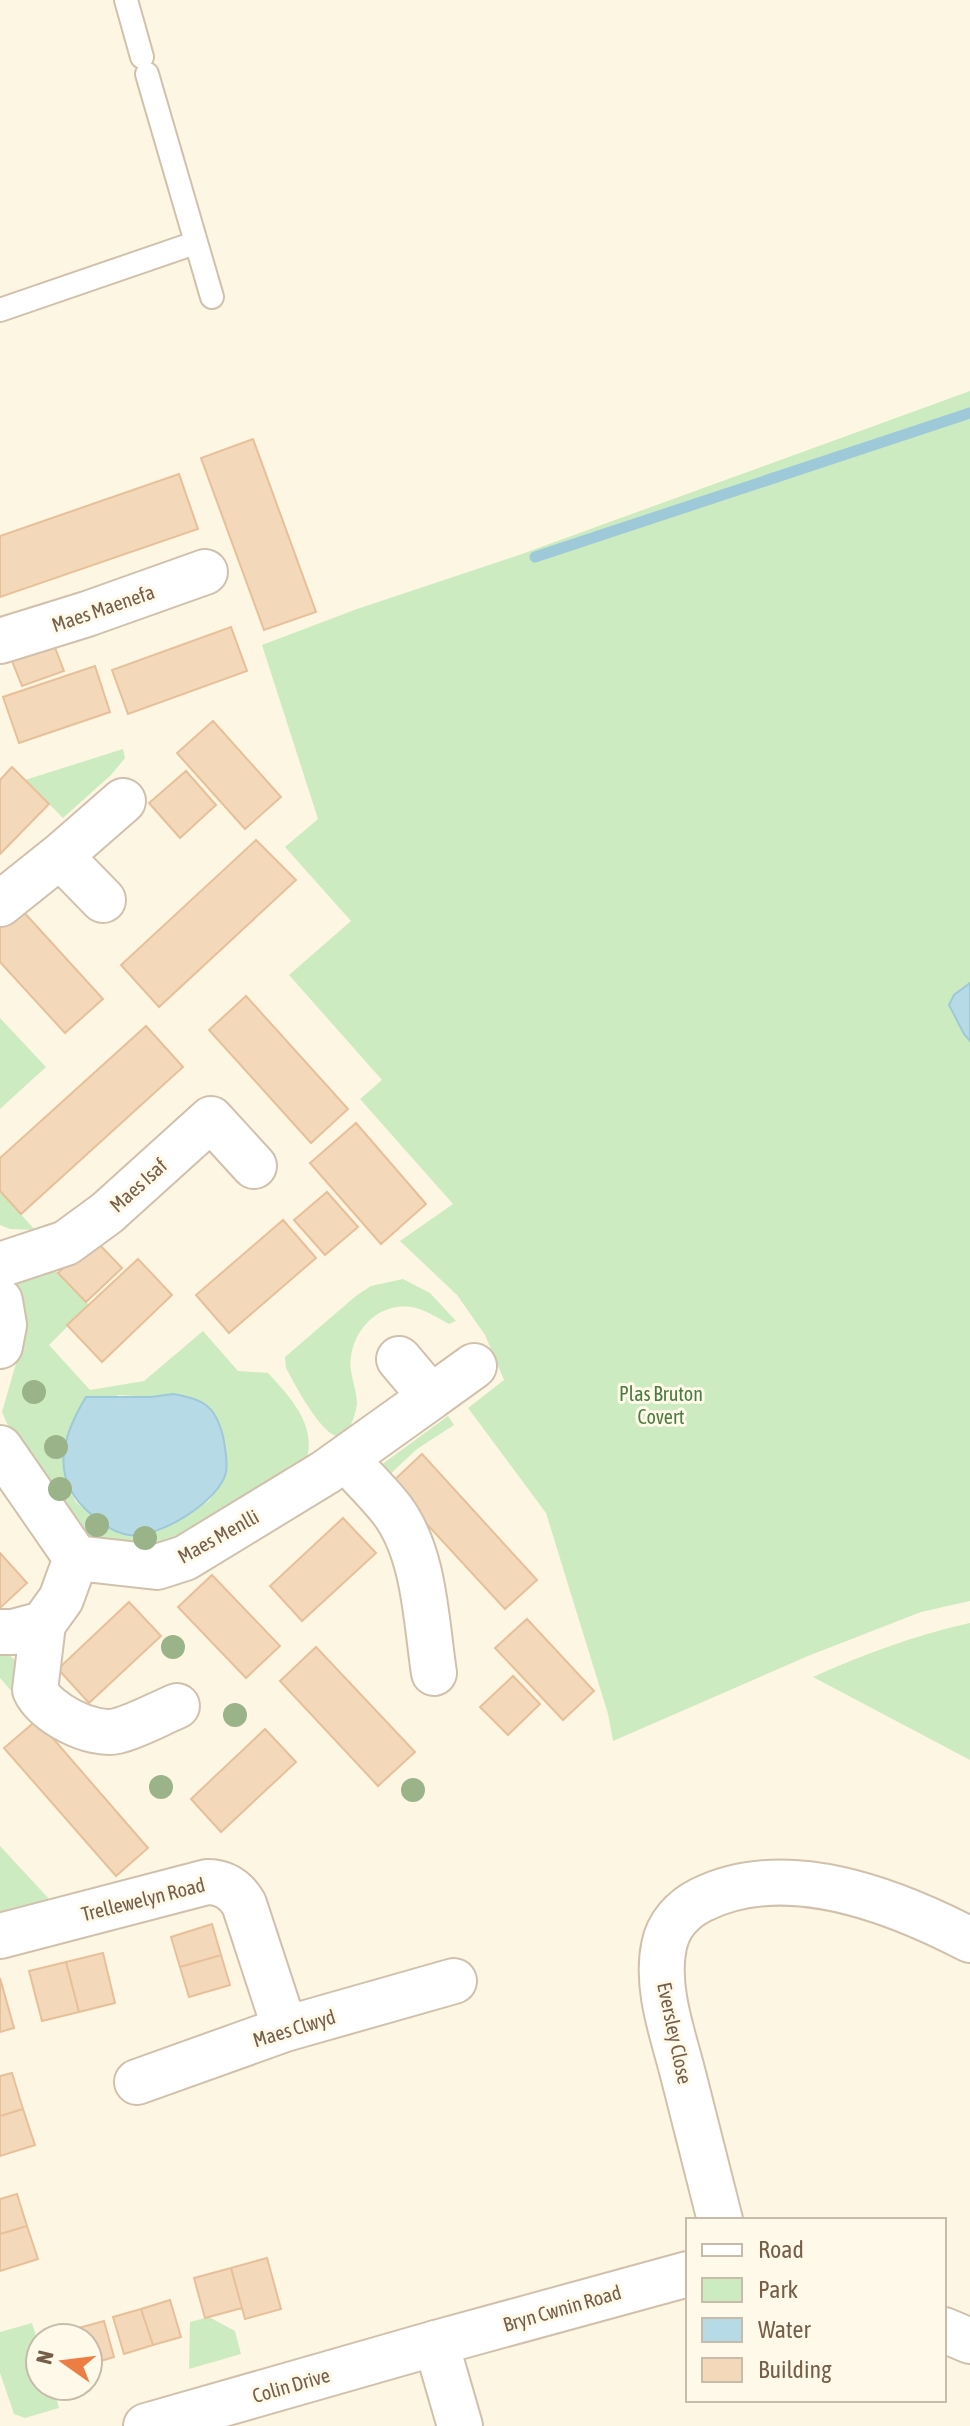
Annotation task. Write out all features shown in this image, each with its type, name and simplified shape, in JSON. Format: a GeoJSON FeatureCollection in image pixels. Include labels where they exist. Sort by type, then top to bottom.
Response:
{"type":"FeatureCollection","features":[{"type":"Feature","properties":{"kind":"street","name":"Maes Maenefa"},"geometry":{"type":"LineString","coordinates":[[0,641],[205,572]]}},
{"type":"Feature","properties":{"kind":"street"},"geometry":{"type":"LineString","coordinates":[[0,904],[123,801]]}},
{"type":"Feature","properties":{"kind":"street"},"geometry":{"type":"LineString","coordinates":[[60,856],[103,900]]}},
{"type":"Feature","properties":{"kind":"street","name":"Maes Isaf"},"geometry":{"type":"LineString","coordinates":[[0,1265],[66,1243],[107,1213],[211,1119],[254,1166]]}},
{"type":"Feature","properties":{"kind":"street"},"geometry":{"type":"LineString","coordinates":[[0,1301],[4,1325],[0,1346]]}},
{"type":"Feature","properties":{"kind":"street"},"geometry":{"type":"LineString","coordinates":[[399,1359],[431,1397]]}},
{"type":"Feature","properties":{"kind":"street","name":"Maes Menlli"},"geometry":{"type":"LineString","coordinates":[[76,1558],[157,1567],[185,1558],[346,1459],[474,1366]]}},
{"type":"Feature","properties":{"kind":"street"},"geometry":{"type":"LineString","coordinates":[[0,1448],[76,1558],[61,1599],[43,1624],[35,1690],[39,1700],[57,1715],[89,1728],[114,1732],[177,1706]]}},
{"type":"Feature","properties":{"kind":"street"},"geometry":{"type":"LineString","coordinates":[[346,1459],[394,1512],[411,1547],[420,1582],[434,1673]]}},
{"type":"Feature","properties":{"kind":"street"},"geometry":{"type":"LineString","coordinates":[[0,1632],[43,1624]]}},
{"type":"Feature","properties":{"kind":"street","name":"Trellewelyn Road"},"geometry":{"type":"LineString","coordinates":[[0,1936],[207,1882],[219,1882],[238,1894],[244,1904],[285,2029]]}},
{"type":"Feature","properties":{"kind":"street","name":"Eversley Close"},"geometry":{"type":"LineString","coordinates":[[720,2218],[668,2012],[662,1973],[664,1944],[673,1923],[690,1906],[715,1893],[741,1886],[804,1884],[895,1906],[970,1940]]}},
{"type":"Feature","properties":{"kind":"street","name":"Maes Clwyd"},"geometry":{"type":"LineString","coordinates":[[166,2084],[285,2029],[459,1980]]}},
{"type":"Feature","properties":{"kind":"street","name":"Bryn Cwnin Road"},"geometry":{"type":"LineString","coordinates":[[436,2343],[686,2275]]}},
{"type":"Feature","properties":{"kind":"street"},"geometry":{"type":"LineString","coordinates":[[946,2331],[970,2341]]}},
{"type":"Feature","properties":{"kind":"street"},"geometry":{"type":"LineString","coordinates":[[436,2343],[460,2426]]}},
{"type":"Feature","properties":{"kind":"street","name":"Colin Drive"},"geometry":{"type":"LineString","coordinates":[[146,2426],[436,2343]]}},
{"type":"Feature","properties":{"kind":"lane"},"geometry":{"type":"LineString","coordinates":[[126,0],[212,297]]}},
{"type":"Feature","properties":{"kind":"lane"},"geometry":{"type":"LineString","coordinates":[[0,310],[195,243]]}},
{"type":"Feature","properties":{"kind":"green space","name":"Plas Bruton Covert"},"geometry":{"type":"Polygon","coordinates":[[[970,391],[970,1601],[921,1612],[808,1656],[613,1741],[608,1714],[546,1513],[468,1408],[504,1380],[485,1335],[457,1295],[400,1241],[453,1204],[360,1099],[382,1080],[289,975],[351,921],[285,847],[318,819],[262,645],[970,391]]]}},
{"type":"Feature","properties":{"kind":"green space"},"geometry":{"type":"Polygon","coordinates":[[[123,749],[125,758],[111,775],[63,818],[25,780],[123,749]]]}},
{"type":"Feature","properties":{"kind":"green space"},"geometry":{"type":"Polygon","coordinates":[[[0,1018],[46,1067],[0,1109],[0,1018]]]}},
{"type":"Feature","properties":{"kind":"green space"},"geometry":{"type":"Polygon","coordinates":[[[0,1191],[35,1230],[10,1229],[0,1225],[0,1191]]]}},
{"type":"Feature","properties":{"kind":"green space"},"geometry":{"type":"Polygon","coordinates":[[[51,1266],[89,1305],[49,1345],[90,1390],[144,1381],[203,1331],[238,1371],[268,1373],[295,1405],[309,1440],[304,1467],[157,1548],[143,1552],[79,1535],[14,1440],[2,1412],[21,1346],[14,1286],[26,1273],[51,1266]],[[118,1395],[69,1489],[76,1502],[104,1525],[161,1529],[209,1501],[226,1473],[151,1397],[118,1395]]]}},
{"type":"Feature","properties":{"kind":"green space"},"geometry":{"type":"Polygon","coordinates":[[[403,1279],[430,1293],[456,1321],[449,1324],[420,1309],[404,1306],[382,1311],[373,1317],[359,1334],[351,1356],[357,1404],[354,1416],[343,1436],[334,1435],[305,1402],[286,1368],[285,1357],[357,1295],[371,1286],[403,1279]]]}},
{"type":"Feature","properties":{"kind":"green space"},"geometry":{"type":"Polygon","coordinates":[[[448,1416],[454,1425],[417,1449],[386,1478],[381,1465],[448,1416]]]}},
{"type":"Feature","properties":{"kind":"green space"},"geometry":{"type":"Polygon","coordinates":[[[970,1623],[970,1760],[813,1677],[890,1646],[970,1623]]]}},
{"type":"Feature","properties":{"kind":"green space"},"geometry":{"type":"Polygon","coordinates":[[[0,1649],[9,1654],[19,1667],[27,1709],[0,1678],[0,1649]]]}},
{"type":"Feature","properties":{"kind":"green space"},"geometry":{"type":"Polygon","coordinates":[[[0,1846],[51,1901],[0,1915],[0,1846]]]}},
{"type":"Feature","properties":{"kind":"green space"},"geometry":{"type":"Polygon","coordinates":[[[209,2317],[235,2331],[241,2354],[189,2369],[190,2322],[209,2317]]]}},
{"type":"Feature","properties":{"kind":"green space"},"geometry":{"type":"Polygon","coordinates":[[[24,2325],[24,2402],[57,2402],[59,2408],[25,2418],[14,2414],[0,2373],[0,2332],[24,2325]]]}},
{"type":"Feature","properties":{"kind":"water"},"geometry":{"type":"Polygon","coordinates":[[[970,983],[970,1041],[949,1005],[954,995],[970,983]]]}},
{"type":"Feature","properties":{"kind":"water"},"geometry":{"type":"Polygon","coordinates":[[[173,1394],[200,1401],[212,1410],[223,1436],[226,1472],[212,1495],[186,1516],[141,1535],[119,1532],[92,1515],[69,1488],[64,1458],[70,1428],[86,1397],[173,1394]]]}},
{"type":"Feature","properties":{"kind":"building"},"geometry":{"type":"Polygon","coordinates":[[[253,439],[316,612],[264,630],[201,458],[253,439]]]}},
{"type":"Feature","properties":{"kind":"building"},"geometry":{"type":"Polygon","coordinates":[[[179,474],[198,529],[0,597],[0,536],[179,474]]]}},
{"type":"Feature","properties":{"kind":"building"},"geometry":{"type":"Polygon","coordinates":[[[231,627],[247,671],[128,714],[112,670],[231,627]]]}},
{"type":"Feature","properties":{"kind":"building"},"geometry":{"type":"Polygon","coordinates":[[[52,640],[64,671],[22,686],[10,656],[52,640]]]}},
{"type":"Feature","properties":{"kind":"building"},"geometry":{"type":"Polygon","coordinates":[[[95,666],[110,712],[19,743],[3,697],[95,666]]]}},
{"type":"Feature","properties":{"kind":"building"},"geometry":{"type":"Polygon","coordinates":[[[213,721],[281,797],[245,829],[177,753],[213,721]]]}},
{"type":"Feature","properties":{"kind":"building"},"geometry":{"type":"Polygon","coordinates":[[[12,767],[49,804],[0,854],[0,780],[12,767]]]}},
{"type":"Feature","properties":{"kind":"building"},"geometry":{"type":"Polygon","coordinates":[[[186,771],[216,805],[180,838],[149,803],[186,771]]]}},
{"type":"Feature","properties":{"kind":"building"},"geometry":{"type":"Polygon","coordinates":[[[256,840],[296,880],[159,1007],[121,965],[256,840]]]}},
{"type":"Feature","properties":{"kind":"building"},"geometry":{"type":"Polygon","coordinates":[[[20,908],[103,999],[65,1033],[0,962],[0,927],[20,908]]]}},
{"type":"Feature","properties":{"kind":"building"},"geometry":{"type":"Polygon","coordinates":[[[246,996],[348,1109],[311,1143],[209,1030],[246,996]]]}},
{"type":"Feature","properties":{"kind":"building"},"geometry":{"type":"Polygon","coordinates":[[[146,1026],[183,1067],[21,1214],[0,1191],[0,1158],[146,1026]]]}},
{"type":"Feature","properties":{"kind":"building"},"geometry":{"type":"Polygon","coordinates":[[[356,1123],[426,1204],[381,1244],[310,1163],[356,1123]]]}},
{"type":"Feature","properties":{"kind":"building"},"geometry":{"type":"Polygon","coordinates":[[[327,1192],[358,1227],[325,1255],[294,1220],[327,1192]]]}},
{"type":"Feature","properties":{"kind":"building"},"geometry":{"type":"Polygon","coordinates":[[[283,1220],[316,1258],[229,1333],[196,1295],[283,1220]]]}},
{"type":"Feature","properties":{"kind":"building"},"geometry":{"type":"Polygon","coordinates":[[[94,1239],[122,1268],[86,1302],[58,1273],[94,1239]]]}},
{"type":"Feature","properties":{"kind":"building"},"geometry":{"type":"Polygon","coordinates":[[[138,1259],[172,1295],[102,1362],[67,1325],[138,1259]]]}},
{"type":"Feature","properties":{"kind":"building"},"geometry":{"type":"Polygon","coordinates":[[[422,1454],[537,1580],[505,1609],[390,1484],[422,1454]]]}},
{"type":"Feature","properties":{"kind":"building"},"geometry":{"type":"Polygon","coordinates":[[[343,1518],[376,1553],[302,1621],[270,1586],[343,1518]]]}},
{"type":"Feature","properties":{"kind":"building"},"geometry":{"type":"Polygon","coordinates":[[[0,1553],[27,1583],[0,1608],[0,1553]]]}},
{"type":"Feature","properties":{"kind":"building"},"geometry":{"type":"Polygon","coordinates":[[[212,1575],[280,1646],[246,1678],[178,1607],[212,1575]]]}},
{"type":"Feature","properties":{"kind":"building"},"geometry":{"type":"Polygon","coordinates":[[[129,1602],[161,1636],[89,1703],[58,1669],[129,1602]]]}},
{"type":"Feature","properties":{"kind":"building"},"geometry":{"type":"Polygon","coordinates":[[[527,1619],[594,1691],[563,1720],[495,1648],[527,1619]]]}},
{"type":"Feature","properties":{"kind":"building"},"geometry":{"type":"Polygon","coordinates":[[[316,1647],[415,1752],[378,1786],[280,1681],[316,1647]]]}},
{"type":"Feature","properties":{"kind":"building"},"geometry":{"type":"Polygon","coordinates":[[[513,1676],[540,1704],[508,1735],[480,1707],[513,1676]]]}},
{"type":"Feature","properties":{"kind":"building"},"geometry":{"type":"Polygon","coordinates":[[[37,1720],[148,1848],[116,1876],[4,1748],[37,1720]]]}},
{"type":"Feature","properties":{"kind":"building"},"geometry":{"type":"Polygon","coordinates":[[[265,1729],[296,1762],[221,1832],[191,1799],[265,1729]]]}},
{"type":"Feature","properties":{"kind":"building"},"geometry":{"type":"Polygon","coordinates":[[[212,1924],[221,1955],[180,1967],[171,1937],[212,1924]]]}},
{"type":"Feature","properties":{"kind":"building"},"geometry":{"type":"Polygon","coordinates":[[[103,1953],[115,2003],[79,2012],[66,1962],[103,1953]]]}},
{"type":"Feature","properties":{"kind":"building"},"geometry":{"type":"Polygon","coordinates":[[[221,1955],[230,1985],[189,1997],[180,1967],[221,1955]]]}},
{"type":"Feature","properties":{"kind":"building"},"geometry":{"type":"Polygon","coordinates":[[[66,1962],[79,2012],[42,2021],[29,1971],[66,1962]]]}},
{"type":"Feature","properties":{"kind":"building"},"geometry":{"type":"Polygon","coordinates":[[[0,1978],[14,2028],[0,2032],[0,1978]]]}},
{"type":"Feature","properties":{"kind":"building"},"geometry":{"type":"Polygon","coordinates":[[[12,2073],[23,2109],[0,2116],[0,2076],[12,2073]]]}},
{"type":"Feature","properties":{"kind":"building"},"geometry":{"type":"Polygon","coordinates":[[[23,2109],[35,2145],[0,2156],[0,2116],[23,2109]]]}},
{"type":"Feature","properties":{"kind":"building"},"geometry":{"type":"Polygon","coordinates":[[[17,2194],[27,2226],[0,2234],[0,2199],[17,2194]]]}},
{"type":"Feature","properties":{"kind":"building"},"geometry":{"type":"Polygon","coordinates":[[[27,2226],[38,2259],[0,2271],[0,2234],[27,2226]]]}},
{"type":"Feature","properties":{"kind":"building"},"geometry":{"type":"Polygon","coordinates":[[[267,2258],[281,2309],[245,2319],[231,2268],[267,2258]]]}},
{"type":"Feature","properties":{"kind":"building"},"geometry":{"type":"Polygon","coordinates":[[[231,2268],[242,2308],[205,2318],[194,2278],[231,2268]]]}},
{"type":"Feature","properties":{"kind":"building"},"geometry":{"type":"Polygon","coordinates":[[[170,2300],[181,2337],[153,2345],[141,2309],[170,2300]]]}},
{"type":"Feature","properties":{"kind":"building"},"geometry":{"type":"Polygon","coordinates":[[[141,2309],[153,2345],[124,2354],[113,2317],[141,2309]]]}},
{"type":"Feature","properties":{"kind":"building"},"geometry":{"type":"Polygon","coordinates":[[[104,2321],[114,2357],[104,2360],[104,2322],[100,2322],[104,2321]]]}},
{"type":"Feature","properties":{"kind":"waterway"},"geometry":{"type":"LineString","coordinates":[[535,557],[970,413]]}}]}
